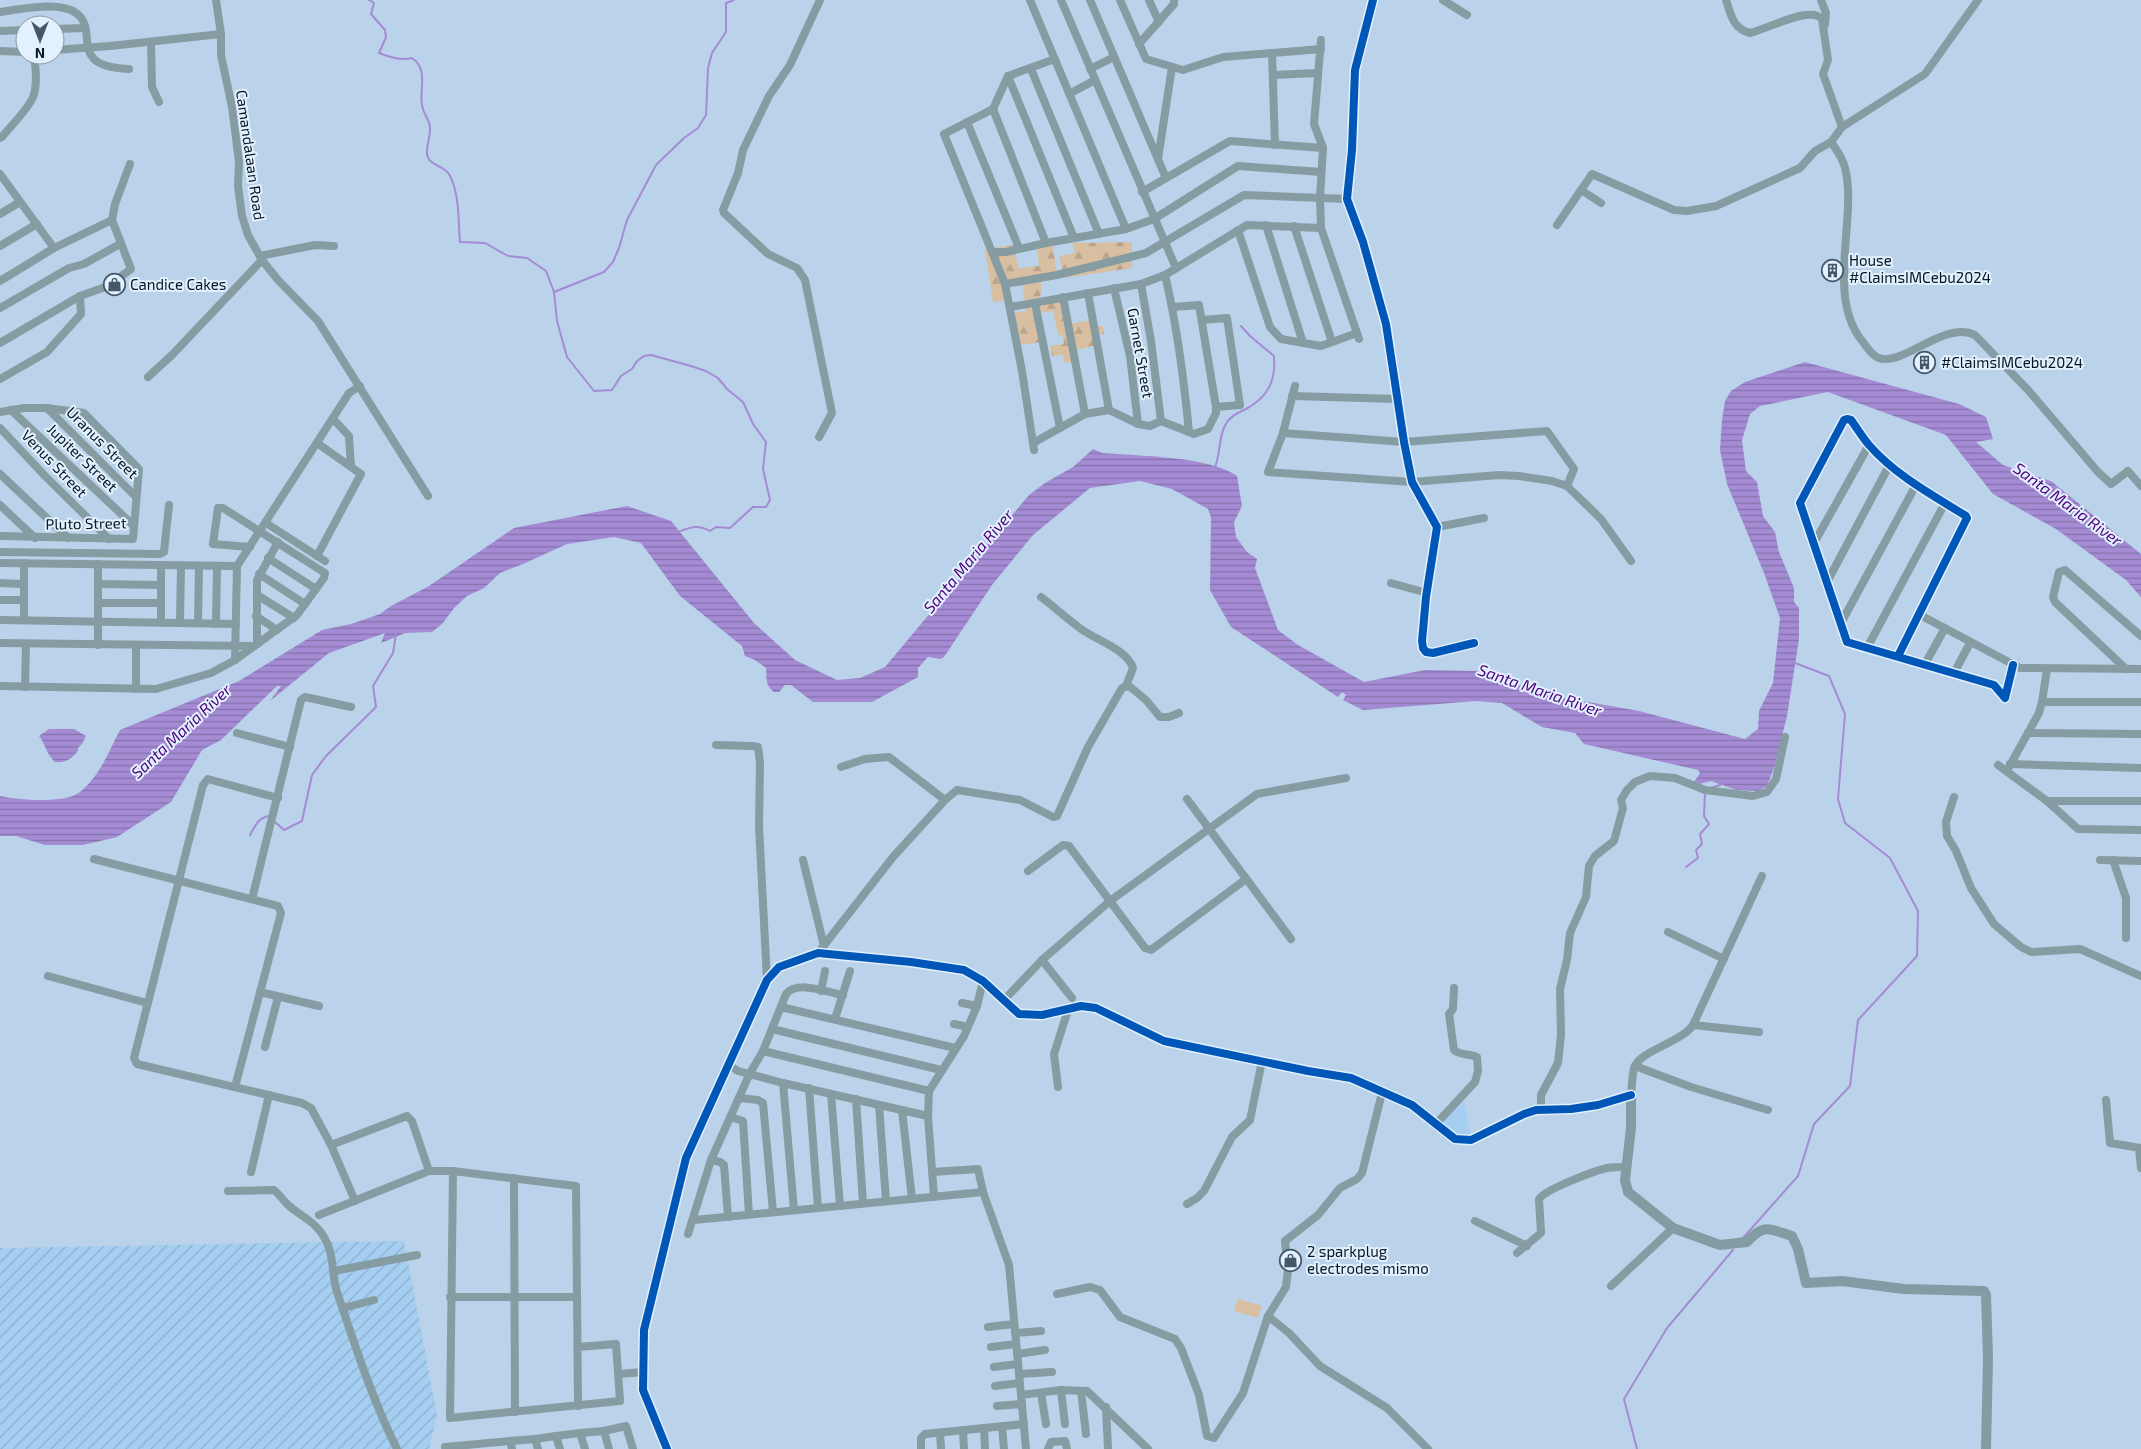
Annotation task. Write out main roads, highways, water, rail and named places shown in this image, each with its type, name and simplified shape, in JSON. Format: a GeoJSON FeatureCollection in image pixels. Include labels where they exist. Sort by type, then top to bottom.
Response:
{"type":"FeatureCollection","features":[{"type":"Feature","properties":{"kind":"water","name":"Santa Maria River"},"geometry":{"type":"Polygon","coordinates":[[[1805,362],[1959,404],[1986,417],[1993,439],[1976,442],[2003,465],[2051,481],[2141,554],[2141,597],[2126,580],[2056,529],[1993,494],[1946,435],[1828,392],[1760,406],[1750,414],[1742,440],[1746,471],[1757,482],[1763,516],[1775,532],[1779,552],[1794,588],[1794,602],[1799,608],[1799,639],[1787,716],[1774,768],[1767,786],[1759,791],[1736,790],[1711,781],[1699,784],[1694,782],[1700,773],[1698,770],[1584,744],[1575,733],[1542,727],[1502,703],[1476,701],[1363,710],[1343,700],[1346,695],[1342,692],[1338,697],[1231,627],[1210,590],[1211,517],[1208,509],[1172,489],[1140,481],[1090,488],[1033,535],[992,585],[944,657],[941,659],[928,657],[918,668],[918,677],[872,702],[813,702],[791,685],[785,685],[779,692],[774,692],[768,684],[766,668],[745,656],[742,646],[680,596],[641,543],[614,537],[567,544],[500,573],[484,588],[467,596],[455,607],[442,624],[432,632],[405,633],[381,643],[385,633],[329,653],[270,701],[281,686],[277,686],[221,740],[202,750],[171,802],[117,837],[83,845],[45,845],[16,836],[0,836],[0,796],[18,799],[53,800],[73,796],[93,779],[120,730],[239,681],[322,630],[351,624],[380,614],[429,586],[514,528],[627,506],[671,521],[754,623],[795,660],[837,680],[860,678],[885,667],[1029,495],[1045,483],[1073,467],[1093,449],[1102,453],[1153,456],[1209,464],[1225,469],[1237,476],[1242,506],[1234,522],[1236,537],[1247,552],[1257,559],[1255,568],[1278,630],[1298,645],[1364,682],[1425,670],[1476,671],[1548,695],[1639,711],[1745,739],[1758,729],[1759,711],[1773,683],[1780,618],[1764,573],[1727,484],[1720,450],[1725,401],[1731,391],[1745,382],[1805,362]]]}},
{"type":"Feature","properties":{"kind":"water"},"geometry":{"type":"Polygon","coordinates":[[[49,729],[74,729],[86,736],[73,756],[65,761],[55,762],[39,736],[49,729]]]}},
{"type":"Feature","properties":{"kind":"waterway"},"geometry":{"type":"LineString","coordinates":[[369,0],[374,3],[371,14],[385,30],[386,37],[379,53],[399,59],[412,58],[420,68],[422,74],[422,105],[430,127],[427,154],[433,163],[449,174],[453,182],[458,207],[460,242],[485,243],[508,256],[527,258],[546,271],[554,292],[557,321],[567,357],[594,391],[612,390],[621,376],[632,369],[637,361],[644,356],[651,355],[706,371],[718,378],[727,389],[743,402],[753,424],[766,442],[763,469],[770,500],[766,507],[753,507],[730,528],[716,527],[710,531],[694,527],[678,532]]}},
{"type":"Feature","properties":{"kind":"waterway"},"geometry":{"type":"LineString","coordinates":[[554,292],[604,272],[613,262],[627,220],[656,165],[684,138],[698,128],[706,115],[708,68],[712,53],[726,32],[726,3],[734,0]]}},
{"type":"Feature","properties":{"kind":"waterway"},"geometry":{"type":"LineString","coordinates":[[1215,467],[1222,433],[1227,422],[1233,416],[1254,404],[1265,394],[1274,373],[1274,356],[1241,326]]}},
{"type":"Feature","properties":{"kind":"waterway"},"geometry":{"type":"LineString","coordinates":[[274,821],[284,830],[302,821],[312,775],[326,756],[376,707],[373,686],[393,653],[396,634]]}},
{"type":"Feature","properties":{"kind":"waterway"},"geometry":{"type":"LineString","coordinates":[[1743,1238],[1798,1176],[1814,1124],[1850,1086],[1858,1020],[1917,956],[1918,911],[1890,858],[1845,823],[1838,799],[1845,714],[1829,676],[1795,663]]}},
{"type":"Feature","properties":{"kind":"waterway"},"geometry":{"type":"LineString","coordinates":[[1711,788],[1723,784]]}},
{"type":"Feature","properties":{"kind":"waterway"},"geometry":{"type":"LineString","coordinates":[[1686,867],[1698,858],[1696,850],[1702,844],[1700,834],[1709,824],[1704,816],[1705,793]]}},
{"type":"Feature","properties":{"kind":"waterway"},"geometry":{"type":"LineString","coordinates":[[250,835],[259,821],[269,816]]}},
{"type":"Feature","properties":{"kind":"waterway"},"geometry":{"type":"LineString","coordinates":[[1637,1449],[1624,1399],[1667,1328],[1733,1250]]}},
{"type":"Feature","properties":{"kind":"place","name":"House #ClaimsIMCebu2024"},"geometry":{"type":"Point","coordinates":[1833,270]}},
{"type":"Feature","properties":{"kind":"place","name":"Candice Cakes"},"geometry":{"type":"Point","coordinates":[114,285]}},
{"type":"Feature","properties":{"kind":"place","name":"#ClaimsIMCebu2024"},"geometry":{"type":"Point","coordinates":[1925,363]}},
{"type":"Feature","properties":{"kind":"place","name":"2 sparkplug electrodes mismo"},"geometry":{"type":"Point","coordinates":[1291,1261]}}]}
